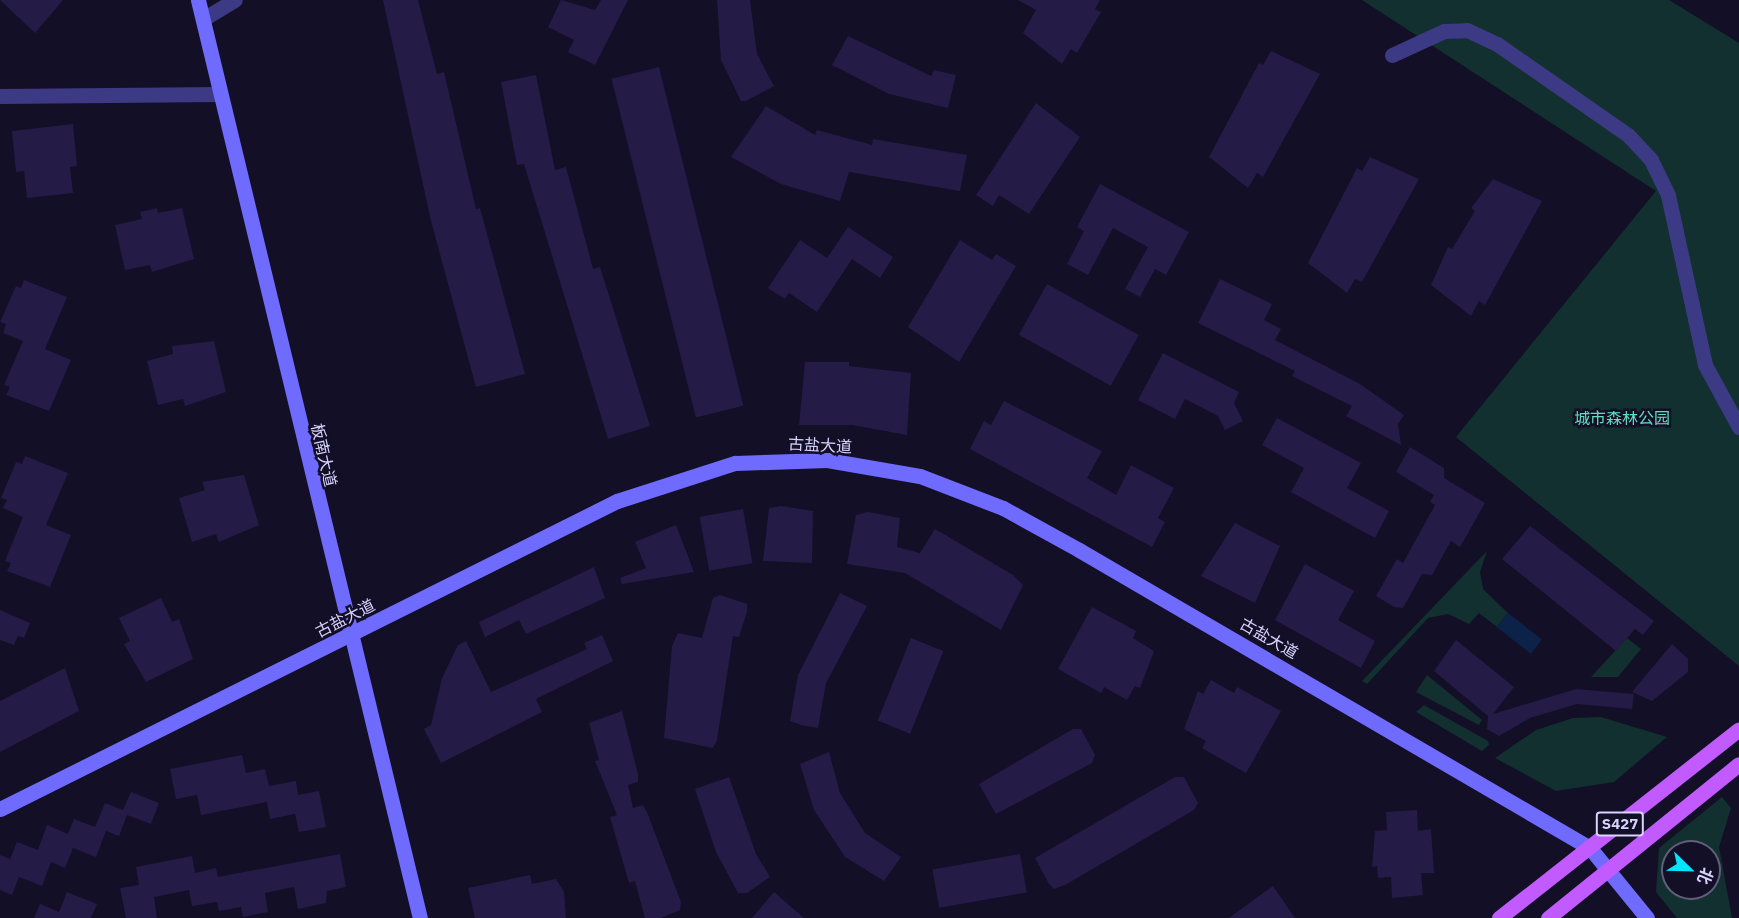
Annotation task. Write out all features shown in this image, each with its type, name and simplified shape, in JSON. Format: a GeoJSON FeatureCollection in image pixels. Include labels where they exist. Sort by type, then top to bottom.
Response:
{"type":"FeatureCollection","features":[{"type":"Feature","properties":{"kind":"main road","name":"S427"},"geometry":{"type":"LineString","coordinates":[[1499,918],[1739,729]]}},
{"type":"Feature","properties":{"kind":"main road","name":"S427"},"geometry":{"type":"LineString","coordinates":[[1548,918],[1739,764]]}},
{"type":"Feature","properties":{"kind":"street","name":"板南大道"},"geometry":{"type":"LineString","coordinates":[[198,0],[348,637],[420,918]]}},
{"type":"Feature","properties":{"kind":"street"},"geometry":{"type":"LineString","coordinates":[[203,19],[235,0]]}},
{"type":"Feature","properties":{"kind":"street"},"geometry":{"type":"LineString","coordinates":[[1392,55],[1444,31],[1467,30],[1497,44],[1628,135],[1651,160],[1668,195],[1705,365],[1739,427]]}},
{"type":"Feature","properties":{"kind":"street"},"geometry":{"type":"LineString","coordinates":[[0,96],[220,94]]}},
{"type":"Feature","properties":{"kind":"street","name":"古盐大道"},"geometry":{"type":"LineString","coordinates":[[0,809],[348,637],[564,526],[687,475],[757,462],[827,460],[920,476],[1003,508],[1590,848],[1647,918]]}},
{"type":"Feature","properties":{"kind":"green space","name":"城市森林公园"},"geometry":{"type":"Polygon","coordinates":[[[1362,0],[1669,0],[1739,43],[1739,666],[1456,437],[1656,191],[1362,0]]]}},
{"type":"Feature","properties":{"kind":"green space"},"geometry":{"type":"Polygon","coordinates":[[[1487,551],[1480,572],[1483,589],[1508,613],[1497,627],[1479,613],[1469,624],[1448,614],[1428,618],[1367,684],[1362,681],[1487,551]]]}},
{"type":"Feature","properties":{"kind":"green space"},"geometry":{"type":"Polygon","coordinates":[[[1627,638],[1641,649],[1618,677],[1591,677],[1627,638]]]}},
{"type":"Feature","properties":{"kind":"green space"},"geometry":{"type":"Polygon","coordinates":[[[1427,675],[1482,720],[1479,725],[1416,692],[1427,675]]]}},
{"type":"Feature","properties":{"kind":"green space"},"geometry":{"type":"Polygon","coordinates":[[[1424,705],[1488,741],[1489,745],[1482,751],[1416,712],[1424,705]]]}},
{"type":"Feature","properties":{"kind":"green space"},"geometry":{"type":"Polygon","coordinates":[[[1601,717],[1667,737],[1614,782],[1556,791],[1495,758],[1536,730],[1573,718],[1601,717]]]}},
{"type":"Feature","properties":{"kind":"green space"},"geometry":{"type":"Polygon","coordinates":[[[1722,797],[1731,808],[1721,840],[1669,840],[1722,797]]]}},
{"type":"Feature","properties":{"kind":"green space"},"geometry":{"type":"Polygon","coordinates":[[[1661,846],[1661,898],[1656,892],[1659,848],[1661,846]]]}},
{"type":"Feature","properties":{"kind":"green space"},"geometry":{"type":"Polygon","coordinates":[[[1721,858],[1732,918],[1677,918],[1662,900],[1721,900],[1721,858]]]}},
{"type":"Feature","properties":{"kind":"water"},"geometry":{"type":"Polygon","coordinates":[[[1508,613],[1542,639],[1531,654],[1497,627],[1508,613]]]}},
{"type":"Feature","properties":{"kind":"building"},"geometry":{"type":"Polygon","coordinates":[[[0,0],[63,0],[35,33],[0,0]]]}},
{"type":"Feature","properties":{"kind":"building"},"geometry":{"type":"Polygon","coordinates":[[[383,0],[418,0],[437,74],[444,72],[476,209],[480,208],[525,374],[476,387],[431,221],[383,0]]]}},
{"type":"Feature","properties":{"kind":"building"},"geometry":{"type":"Polygon","coordinates":[[[561,0],[595,10],[601,0],[628,0],[595,65],[568,52],[574,40],[548,27],[561,0]]]}},
{"type":"Feature","properties":{"kind":"building"},"geometry":{"type":"Polygon","coordinates":[[[717,0],[750,0],[757,54],[774,86],[746,101],[741,101],[721,60],[717,0]]]}},
{"type":"Feature","properties":{"kind":"building"},"geometry":{"type":"Polygon","coordinates":[[[1018,0],[1100,0],[1095,9],[1101,12],[1077,53],[1071,49],[1062,64],[1023,33],[1036,10],[1018,0]]]}},
{"type":"Feature","properties":{"kind":"building"},"geometry":{"type":"Polygon","coordinates":[[[848,36],[931,76],[934,70],[956,75],[948,108],[889,94],[832,65],[848,36]]]}},
{"type":"Feature","properties":{"kind":"building"},"geometry":{"type":"Polygon","coordinates":[[[1271,51],[1320,74],[1263,177],[1257,173],[1248,188],[1209,157],[1259,63],[1263,65],[1271,51]]]}},
{"type":"Feature","properties":{"kind":"building"},"geometry":{"type":"Polygon","coordinates":[[[659,67],[743,406],[696,417],[611,79],[659,67]]]}},
{"type":"Feature","properties":{"kind":"building"},"geometry":{"type":"Polygon","coordinates":[[[536,75],[555,170],[566,167],[593,269],[600,267],[650,426],[608,439],[524,164],[517,165],[501,82],[536,75]]]}},
{"type":"Feature","properties":{"kind":"building"},"geometry":{"type":"Polygon","coordinates":[[[1036,103],[1080,137],[1029,214],[999,195],[993,206],[976,195],[1036,103]]]}},
{"type":"Feature","properties":{"kind":"building"},"geometry":{"type":"Polygon","coordinates":[[[766,106],[815,135],[817,130],[872,145],[873,139],[967,155],[960,191],[849,172],[840,201],[781,184],[731,157],[766,106]]]}},
{"type":"Feature","properties":{"kind":"building"},"geometry":{"type":"Polygon","coordinates":[[[73,124],[77,166],[70,167],[73,193],[27,198],[24,171],[16,172],[12,131],[73,124]]]}},
{"type":"Feature","properties":{"kind":"building"},"geometry":{"type":"Polygon","coordinates":[[[1370,157],[1419,179],[1362,282],[1355,279],[1347,293],[1308,263],[1357,168],[1362,171],[1370,157]]]}},
{"type":"Feature","properties":{"kind":"building"},"geometry":{"type":"Polygon","coordinates":[[[1493,179],[1542,201],[1485,305],[1479,301],[1471,316],[1431,285],[1448,247],[1452,249],[1475,211],[1471,208],[1493,179]]]}},
{"type":"Feature","properties":{"kind":"building"},"geometry":{"type":"Polygon","coordinates":[[[1100,184],[1189,232],[1166,275],[1155,269],[1140,297],[1125,289],[1148,247],[1113,228],[1088,275],[1067,264],[1084,231],[1077,227],[1100,184]]]}},
{"type":"Feature","properties":{"kind":"building"},"geometry":{"type":"Polygon","coordinates":[[[157,208],[158,213],[182,208],[194,259],[152,272],[150,265],[125,270],[115,225],[142,219],[140,212],[157,208]]]}},
{"type":"Feature","properties":{"kind":"building"},"geometry":{"type":"Polygon","coordinates":[[[848,227],[893,257],[880,278],[852,259],[817,312],[789,293],[785,299],[768,288],[800,240],[827,258],[848,227]]]}},
{"type":"Feature","properties":{"kind":"building"},"geometry":{"type":"Polygon","coordinates":[[[960,240],[992,260],[996,254],[1016,266],[959,362],[908,327],[960,240]]]}},
{"type":"Feature","properties":{"kind":"building"},"geometry":{"type":"Polygon","coordinates":[[[1220,279],[1272,304],[1264,320],[1281,329],[1275,340],[1360,384],[1404,415],[1398,424],[1401,445],[1346,416],[1352,406],[1292,376],[1295,371],[1198,323],[1220,279]]]}},
{"type":"Feature","properties":{"kind":"building"},"geometry":{"type":"Polygon","coordinates":[[[24,280],[67,297],[45,349],[71,360],[49,411],[6,395],[10,387],[4,385],[23,341],[3,333],[6,324],[0,322],[16,286],[21,288],[24,280]]]}},
{"type":"Feature","properties":{"kind":"building"},"geometry":{"type":"Polygon","coordinates":[[[1047,284],[1139,335],[1111,386],[1019,335],[1047,284]]]}},
{"type":"Feature","properties":{"kind":"building"},"geometry":{"type":"Polygon","coordinates":[[[214,341],[226,392],[185,406],[183,399],[158,405],[147,361],[173,354],[172,346],[214,341]]]}},
{"type":"Feature","properties":{"kind":"building"},"geometry":{"type":"Polygon","coordinates":[[[1163,353],[1239,392],[1234,403],[1243,421],[1225,430],[1218,416],[1185,399],[1175,419],[1138,400],[1163,353]]]}},
{"type":"Feature","properties":{"kind":"building"},"geometry":{"type":"Polygon","coordinates":[[[805,362],[849,362],[849,366],[911,373],[907,435],[852,425],[799,425],[805,362]]]}},
{"type":"Feature","properties":{"kind":"building"},"geometry":{"type":"Polygon","coordinates":[[[1004,401],[1102,451],[1087,478],[1116,495],[1131,465],[1174,488],[1158,518],[1165,522],[1152,547],[970,449],[984,421],[991,425],[1004,401]]]}},
{"type":"Feature","properties":{"kind":"building"},"geometry":{"type":"Polygon","coordinates":[[[1277,418],[1361,463],[1347,488],[1389,511],[1375,538],[1291,492],[1304,468],[1262,445],[1277,418]]]}},
{"type":"Feature","properties":{"kind":"building"},"geometry":{"type":"Polygon","coordinates":[[[1410,447],[1444,468],[1444,478],[1485,503],[1460,547],[1451,541],[1432,575],[1422,574],[1403,608],[1394,607],[1376,596],[1397,559],[1403,563],[1435,505],[1430,502],[1434,495],[1396,472],[1410,447]]]}},
{"type":"Feature","properties":{"kind":"building"},"geometry":{"type":"Polygon","coordinates":[[[25,456],[68,473],[46,525],[71,535],[50,587],[7,571],[11,563],[5,561],[23,517],[3,508],[7,500],[1,498],[16,462],[22,464],[25,456]]]}},
{"type":"Feature","properties":{"kind":"building"},"geometry":{"type":"Polygon","coordinates":[[[244,475],[259,525],[219,542],[216,534],[192,542],[179,498],[205,490],[202,482],[244,475]]]}},
{"type":"Feature","properties":{"kind":"building"},"geometry":{"type":"Polygon","coordinates":[[[781,506],[813,511],[812,563],[763,561],[769,508],[781,506]]]}},
{"type":"Feature","properties":{"kind":"building"},"geometry":{"type":"Polygon","coordinates":[[[743,509],[753,563],[709,571],[700,517],[743,509]]]}},
{"type":"Feature","properties":{"kind":"building"},"geometry":{"type":"Polygon","coordinates":[[[868,512],[900,518],[897,547],[920,553],[935,529],[1013,575],[1023,585],[1001,630],[905,573],[847,564],[856,515],[868,512]]]}},
{"type":"Feature","properties":{"kind":"building"},"geometry":{"type":"Polygon","coordinates":[[[1235,523],[1280,546],[1255,603],[1201,576],[1235,523]]]}},
{"type":"Feature","properties":{"kind":"building"},"geometry":{"type":"Polygon","coordinates":[[[676,525],[694,572],[622,584],[620,578],[646,568],[635,542],[676,525]]]}},
{"type":"Feature","properties":{"kind":"building"},"geometry":{"type":"Polygon","coordinates":[[[1530,526],[1654,621],[1643,635],[1635,629],[1616,651],[1502,559],[1530,526]]]}},
{"type":"Feature","properties":{"kind":"building"},"geometry":{"type":"Polygon","coordinates":[[[1305,564],[1354,591],[1338,620],[1375,641],[1361,668],[1275,620],[1305,564]]]}},
{"type":"Feature","properties":{"kind":"building"},"geometry":{"type":"Polygon","coordinates":[[[594,567],[605,598],[526,634],[519,620],[485,637],[479,622],[594,567]]]}},
{"type":"Feature","properties":{"kind":"building"},"geometry":{"type":"Polygon","coordinates":[[[840,593],[867,606],[826,683],[818,728],[801,725],[790,721],[798,675],[840,593]]]}},
{"type":"Feature","properties":{"kind":"building"},"geometry":{"type":"Polygon","coordinates":[[[720,595],[747,604],[747,612],[739,637],[733,636],[717,740],[713,748],[664,738],[672,646],[678,633],[702,638],[713,598],[720,595]]]}},
{"type":"Feature","properties":{"kind":"building"},"geometry":{"type":"Polygon","coordinates":[[[161,598],[172,622],[179,619],[193,659],[146,682],[124,644],[130,641],[119,618],[161,598]]]}},
{"type":"Feature","properties":{"kind":"building"},"geometry":{"type":"Polygon","coordinates":[[[1092,607],[1136,631],[1133,638],[1154,651],[1140,688],[1135,686],[1127,700],[1104,687],[1101,693],[1058,669],[1092,607]]]}},
{"type":"Feature","properties":{"kind":"building"},"geometry":{"type":"Polygon","coordinates":[[[0,610],[30,623],[24,638],[18,636],[14,645],[0,640],[0,610]]]}},
{"type":"Feature","properties":{"kind":"building"},"geometry":{"type":"Polygon","coordinates":[[[602,635],[613,661],[536,699],[542,712],[441,763],[424,729],[431,725],[442,678],[458,645],[466,641],[491,692],[587,649],[584,643],[602,635]]]}},
{"type":"Feature","properties":{"kind":"building"},"geometry":{"type":"Polygon","coordinates":[[[911,638],[943,651],[910,734],[878,721],[911,638]]]}},
{"type":"Feature","properties":{"kind":"building"},"geometry":{"type":"Polygon","coordinates":[[[1456,640],[1514,687],[1493,714],[1576,689],[1634,694],[1632,709],[1577,704],[1530,718],[1499,736],[1487,729],[1488,716],[1434,671],[1456,640]]]}},
{"type":"Feature","properties":{"kind":"building"},"geometry":{"type":"Polygon","coordinates":[[[1672,644],[1688,659],[1688,672],[1652,701],[1632,692],[1672,644]]]}},
{"type":"Feature","properties":{"kind":"building"},"geometry":{"type":"Polygon","coordinates":[[[65,668],[79,711],[0,752],[0,701],[65,668]]]}},
{"type":"Feature","properties":{"kind":"building"},"geometry":{"type":"Polygon","coordinates":[[[1211,680],[1234,693],[1237,687],[1281,711],[1246,773],[1202,748],[1206,741],[1184,729],[1198,691],[1203,694],[1211,680]]]}},
{"type":"Feature","properties":{"kind":"building"},"geometry":{"type":"Polygon","coordinates":[[[622,711],[638,774],[638,782],[628,785],[633,808],[643,805],[647,812],[681,902],[680,910],[661,918],[645,918],[635,881],[629,883],[610,817],[617,815],[595,761],[599,760],[589,723],[622,711]]]}},
{"type":"Feature","properties":{"kind":"building"},"geometry":{"type":"Polygon","coordinates":[[[1073,729],[1081,729],[1095,755],[1092,763],[996,814],[979,784],[1073,729]]]}},
{"type":"Feature","properties":{"kind":"building"},"geometry":{"type":"Polygon","coordinates":[[[829,752],[840,793],[865,833],[901,857],[884,881],[845,857],[814,810],[800,764],[829,752]]]}},
{"type":"Feature","properties":{"kind":"building"},"geometry":{"type":"Polygon","coordinates":[[[242,755],[246,773],[265,769],[269,786],[296,781],[298,795],[319,791],[326,827],[299,832],[295,814],[270,819],[267,802],[201,815],[197,795],[176,799],[170,769],[242,755]]]}},
{"type":"Feature","properties":{"kind":"building"},"geometry":{"type":"Polygon","coordinates":[[[729,777],[756,854],[770,877],[747,893],[738,893],[716,852],[695,789],[729,777]]]}},
{"type":"Feature","properties":{"kind":"building"},"geometry":{"type":"Polygon","coordinates":[[[1175,777],[1184,777],[1198,803],[1194,810],[1065,885],[1054,889],[1049,884],[1035,858],[1175,777]]]}},
{"type":"Feature","properties":{"kind":"building"},"geometry":{"type":"Polygon","coordinates":[[[131,792],[159,803],[151,824],[127,815],[119,836],[106,831],[96,857],[73,848],[65,868],[51,862],[42,886],[19,877],[12,895],[0,890],[0,855],[10,859],[17,842],[38,850],[47,825],[68,834],[74,819],[95,827],[105,803],[123,810],[131,792]]]}},
{"type":"Feature","properties":{"kind":"building"},"geometry":{"type":"Polygon","coordinates":[[[1417,810],[1418,831],[1431,829],[1434,873],[1421,873],[1423,895],[1392,898],[1391,877],[1378,878],[1377,866],[1372,867],[1375,831],[1387,830],[1386,812],[1417,810]]]}},
{"type":"Feature","properties":{"kind":"building"},"geometry":{"type":"Polygon","coordinates":[[[340,854],[346,887],[327,891],[326,903],[298,909],[294,887],[265,893],[268,912],[243,917],[241,907],[219,911],[217,902],[192,906],[189,890],[154,897],[157,918],[126,918],[120,888],[139,885],[136,867],[192,856],[195,873],[216,868],[218,877],[340,854]]]}},
{"type":"Feature","properties":{"kind":"building"},"geometry":{"type":"Polygon","coordinates":[[[1020,854],[1027,892],[939,908],[932,869],[1020,854]]]}},
{"type":"Feature","properties":{"kind":"building"},"geometry":{"type":"Polygon","coordinates":[[[530,875],[532,884],[556,879],[564,892],[566,918],[475,918],[468,888],[530,875]]]}},
{"type":"Feature","properties":{"kind":"building"},"geometry":{"type":"Polygon","coordinates":[[[1273,886],[1295,918],[1229,918],[1259,896],[1273,886]]]}},
{"type":"Feature","properties":{"kind":"building"},"geometry":{"type":"Polygon","coordinates":[[[67,892],[97,904],[91,918],[34,918],[40,904],[59,912],[67,892]]]}},
{"type":"Feature","properties":{"kind":"building"},"geometry":{"type":"Polygon","coordinates":[[[774,892],[804,918],[752,918],[774,892]]]}}]}
